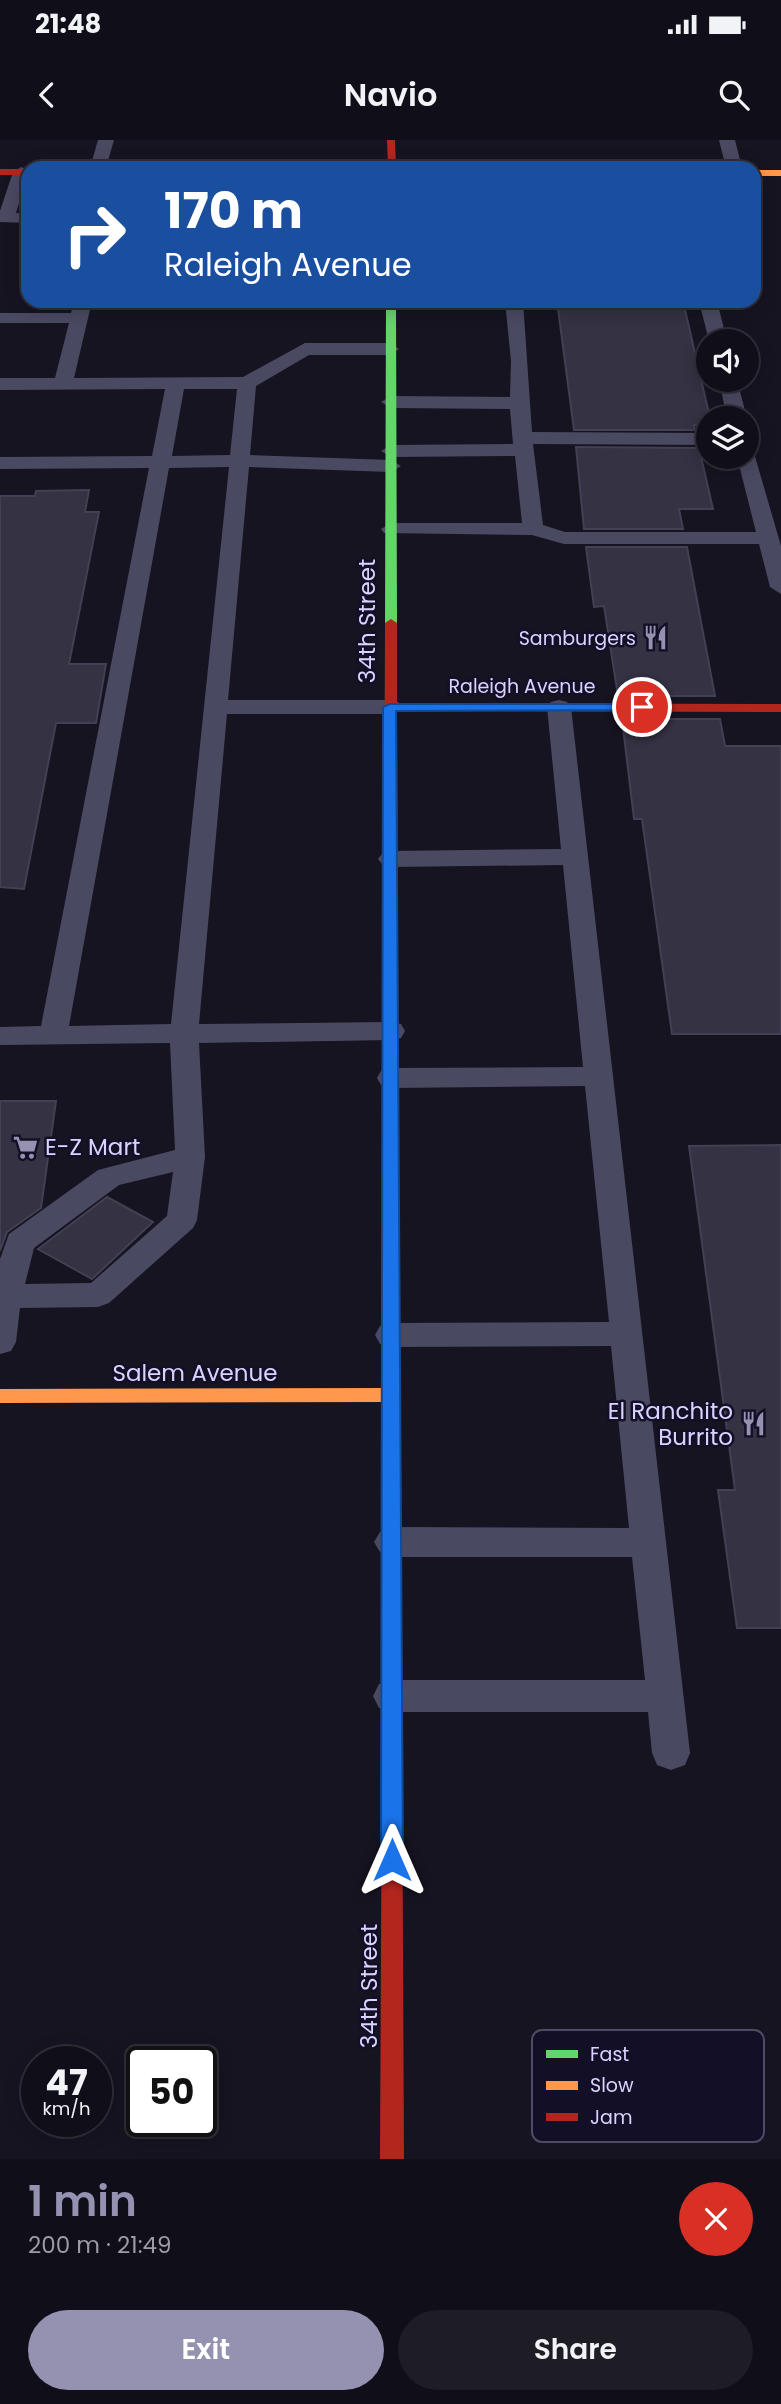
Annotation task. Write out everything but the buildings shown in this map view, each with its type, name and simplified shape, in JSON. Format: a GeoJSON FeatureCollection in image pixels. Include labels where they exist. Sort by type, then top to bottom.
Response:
{"type":"FeatureCollection","features":[{"type":"Feature","properties":{"kind":"main road"},"geometry":{"type":"LineString","coordinates":[[391,140],[392,161]]}},
{"type":"Feature","properties":{"kind":"main road"},"geometry":{"type":"LineString","coordinates":[[0,172],[21,172]]}},
{"type":"Feature","properties":{"kind":"main road"},"geometry":{"type":"LineString","coordinates":[[761,173],[781,173]]}},
{"type":"Feature","properties":{"kind":"main road","name":"34th Street"},"geometry":{"type":"LineString","coordinates":[[391,308],[392,2159]]}},
{"type":"Feature","properties":{"kind":"main road","name":"Raleigh Avenue"},"geometry":{"type":"LineString","coordinates":[[390,707],[781,708]]}},
{"type":"Feature","properties":{"kind":"main road","name":"Salem Avenue"},"geometry":{"type":"LineString","coordinates":[[0,1396],[391,1395]]}},
{"type":"Feature","properties":{"kind":"lane"},"geometry":{"type":"LineString","coordinates":[[100,161],[106,140]]}},
{"type":"Feature","properties":{"kind":"lane"},"geometry":{"type":"LineString","coordinates":[[727,140],[732,161]]}},
{"type":"Feature","properties":{"kind":"lane"},"geometry":{"type":"LineString","coordinates":[[21,179],[3,218],[21,218]]}},
{"type":"Feature","properties":{"kind":"lane"},"geometry":{"type":"LineString","coordinates":[[515,308],[520,361],[519,403],[533,529]]}},
{"type":"Feature","properties":{"kind":"lane"},"geometry":{"type":"LineString","coordinates":[[710,308],[715,329]]}},
{"type":"Feature","properties":{"kind":"lane"},"geometry":{"type":"LineString","coordinates":[[0,318],[81,309],[63,384]]}},
{"type":"Feature","properties":{"kind":"lane"},"geometry":{"type":"LineString","coordinates":[[0,384],[247,383],[305,349],[390,349]]}},
{"type":"Feature","properties":{"kind":"lane"},"geometry":{"type":"LineString","coordinates":[[3,1296],[98,1295],[182,1220],[190,1157],[184,1032],[247,383]]}},
{"type":"Feature","properties":{"kind":"lane"},"geometry":{"type":"LineString","coordinates":[[53,1035],[175,384]]}},
{"type":"Feature","properties":{"kind":"lane"},"geometry":{"type":"LineString","coordinates":[[391,402],[519,403]]}},
{"type":"Feature","properties":{"kind":"lane"},"geometry":{"type":"LineString","coordinates":[[0,463],[391,458],[523,444],[696,439]]}},
{"type":"Feature","properties":{"kind":"lane"},"geometry":{"type":"LineString","coordinates":[[750,469],[781,587]]}},
{"type":"Feature","properties":{"kind":"lane"},"geometry":{"type":"LineString","coordinates":[[391,529],[533,529],[564,538],[768,538]]}},
{"type":"Feature","properties":{"kind":"lane"},"geometry":{"type":"LineString","coordinates":[[216,707],[390,707]]}},
{"type":"Feature","properties":{"kind":"lane"},"geometry":{"type":"LineString","coordinates":[[559,707],[671,1753]]}},
{"type":"Feature","properties":{"kind":"lane"},"geometry":{"type":"LineString","coordinates":[[391,859],[575,857]]}},
{"type":"Feature","properties":{"kind":"lane"},"geometry":{"type":"LineString","coordinates":[[0,1036],[391,1031]]}},
{"type":"Feature","properties":{"kind":"lane"},"geometry":{"type":"LineString","coordinates":[[391,1078],[598,1076]]}},
{"type":"Feature","properties":{"kind":"lane"},"geometry":{"type":"LineString","coordinates":[[0,1342],[3,1296],[20,1242],[109,1177],[190,1157]]}},
{"type":"Feature","properties":{"kind":"lane"},"geometry":{"type":"LineString","coordinates":[[391,1335],[626,1334]]}},
{"type":"Feature","properties":{"kind":"lane"},"geometry":{"type":"LineString","coordinates":[[392,1542],[648,1542]]}},
{"type":"Feature","properties":{"kind":"lane"},"geometry":{"type":"LineString","coordinates":[[392,1696],[664,1696]]}},
{"type":"Feature","properties":{"kind":"traffic: fast"},"geometry":{"type":"LineString","coordinates":[[391,308],[391,623]]}},
{"type":"Feature","properties":{"kind":"traffic: fast"},"geometry":{"type":"LineString","coordinates":[[391,1178],[392,1739]]}},
{"type":"Feature","properties":{"kind":"traffic: slow"},"geometry":{"type":"LineString","coordinates":[[761,173],[781,173]]}},
{"type":"Feature","properties":{"kind":"traffic: slow"},"geometry":{"type":"LineString","coordinates":[[0,1396],[391,1395]]}},
{"type":"Feature","properties":{"kind":"traffic: jam"},"geometry":{"type":"LineString","coordinates":[[391,140],[392,161]]}},
{"type":"Feature","properties":{"kind":"traffic: jam"},"geometry":{"type":"LineString","coordinates":[[0,172],[21,172]]}},
{"type":"Feature","properties":{"kind":"traffic: jam"},"geometry":{"type":"LineString","coordinates":[[391,623],[391,1178]]}},
{"type":"Feature","properties":{"kind":"traffic: jam"},"geometry":{"type":"LineString","coordinates":[[390,707],[781,708]]}},
{"type":"Feature","properties":{"kind":"traffic: jam"},"geometry":{"type":"LineString","coordinates":[[392,1739],[392,2159]]}},
{"type":"Feature","properties":{"kind":"place","name":"Samburgers"},"geometry":{"type":"Point","coordinates":[656,638]}},
{"type":"Feature","properties":{"kind":"place","name":"E-Z Mart"},"geometry":{"type":"Point","coordinates":[25,1147]}},
{"type":"Feature","properties":{"kind":"place","name":"El Ranchito Burrito"},"geometry":{"type":"Point","coordinates":[753,1424]}},
{"type":"Feature","properties":{"kind":"route"},"geometry":{"type":"LineString","coordinates":[[392,1860],[390,707],[642,707]]}}]}
